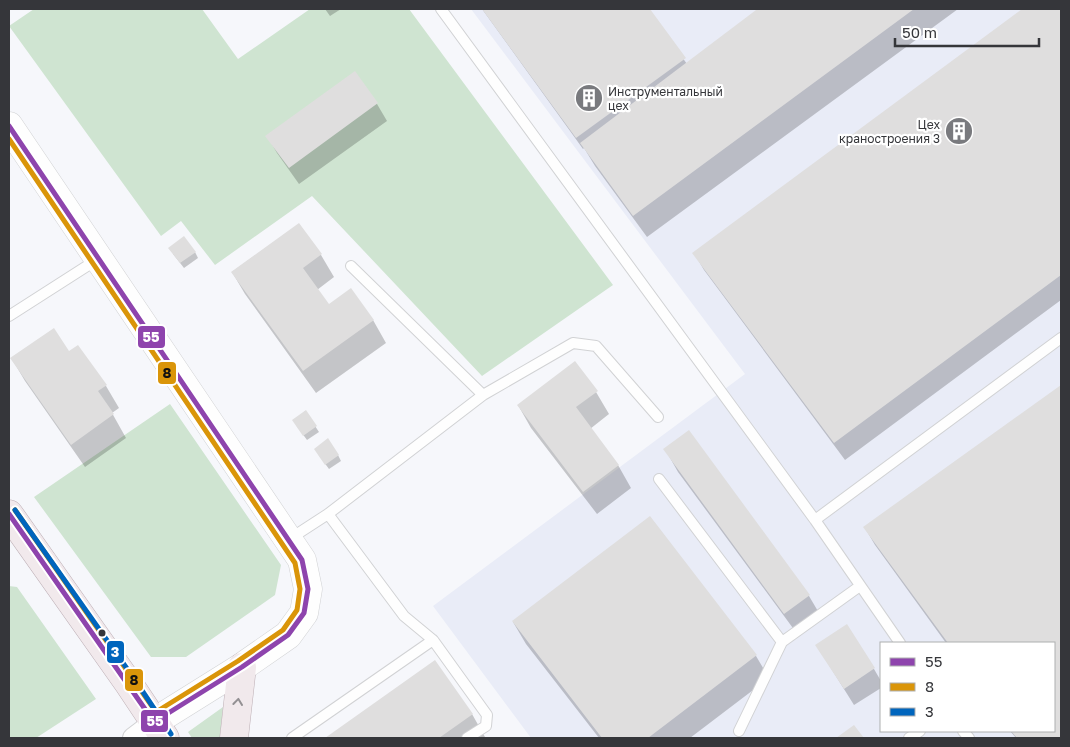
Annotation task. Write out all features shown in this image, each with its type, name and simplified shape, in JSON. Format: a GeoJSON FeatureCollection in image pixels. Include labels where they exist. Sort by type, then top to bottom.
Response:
{"type":"FeatureCollection","features":[{"type":"Feature","properties":{"kind":"main road"},"geometry":{"type":"LineString","coordinates":[[9,126],[302,560],[308,589],[304,613],[288,635],[151,733],[9,514]]}},
{"type":"Feature","properties":{"kind":"main road"},"geometry":{"type":"LineString","coordinates":[[234,738],[242,667]]}},
{"type":"Feature","properties":{"kind":"lane"},"geometry":{"type":"LineString","coordinates":[[441,9],[814,520],[899,642]]}},
{"type":"Feature","properties":{"kind":"lane"},"geometry":{"type":"LineString","coordinates":[[9,316],[98,259]]}},
{"type":"Feature","properties":{"kind":"lane"},"geometry":{"type":"LineString","coordinates":[[350,266],[483,395]]}},
{"type":"Feature","properties":{"kind":"lane"},"geometry":{"type":"LineString","coordinates":[[814,520],[1061,338]]}},
{"type":"Feature","properties":{"kind":"lane"},"geometry":{"type":"LineString","coordinates":[[288,540],[328,514],[483,395],[573,343],[596,346],[658,417]]}},
{"type":"Feature","properties":{"kind":"lane"},"geometry":{"type":"LineString","coordinates":[[659,479],[782,642]]}},
{"type":"Feature","properties":{"kind":"lane"},"geometry":{"type":"LineString","coordinates":[[328,514],[404,616],[433,640],[487,715],[486,726],[467,738]]}},
{"type":"Feature","properties":{"kind":"lane"},"geometry":{"type":"LineString","coordinates":[[740,731],[782,642],[860,586]]}},
{"type":"Feature","properties":{"kind":"lane"},"geometry":{"type":"LineString","coordinates":[[292,738],[433,640]]}},
{"type":"Feature","properties":{"kind":"shaded area"},"geometry":{"type":"Polygon","coordinates":[[[471,9],[1061,9],[1061,738],[531,738],[433,606],[745,374],[471,9]]]}},
{"type":"Feature","properties":{"kind":"green space"},"geometry":{"type":"Polygon","coordinates":[[[34,9],[202,9],[238,59],[310,9],[409,9],[613,285],[482,376],[312,196],[215,265],[181,221],[161,236],[9,26],[34,9]]]}},
{"type":"Feature","properties":{"kind":"green space"},"geometry":{"type":"Polygon","coordinates":[[[170,404],[281,565],[275,595],[186,657],[151,657],[34,497],[170,404]]]}},
{"type":"Feature","properties":{"kind":"green space"},"geometry":{"type":"Polygon","coordinates":[[[9,586],[17,587],[96,699],[36,738],[9,738],[9,586]]]}},
{"type":"Feature","properties":{"kind":"green space"},"geometry":{"type":"Polygon","coordinates":[[[223,707],[220,738],[192,738],[188,732],[223,707]]]}},
{"type":"Feature","properties":{"kind":"building","name":"Инструментальный цех"},"geometry":{"type":"Polygon","coordinates":[[[482,9],[650,9],[686,58],[576,138],[482,9]]]}},
{"type":"Feature","properties":{"kind":"building"},"geometry":{"type":"Polygon","coordinates":[[[755,9],[914,9],[633,216],[580,143],[755,9]]]}},
{"type":"Feature","properties":{"kind":"building","name":"Цех краностроения 3"},"geometry":{"type":"Polygon","coordinates":[[[1022,9],[1061,9],[1061,275],[834,443],[692,253],[1022,9]]]}},
{"type":"Feature","properties":{"kind":"building"},"geometry":{"type":"Polygon","coordinates":[[[355,71],[378,103],[289,168],[265,136],[355,71]]]}},
{"type":"Feature","properties":{"kind":"building"},"geometry":{"type":"Polygon","coordinates":[[[299,223],[322,254],[303,268],[329,304],[351,288],[374,320],[303,371],[231,272],[299,223]]]}},
{"type":"Feature","properties":{"kind":"building"},"geometry":{"type":"Polygon","coordinates":[[[184,236],[196,252],[180,263],[168,248],[184,236]]]}},
{"type":"Feature","properties":{"kind":"building"},"geometry":{"type":"Polygon","coordinates":[[[54,328],[69,351],[78,345],[107,385],[98,391],[114,414],[71,445],[10,358],[54,328]]]}},
{"type":"Feature","properties":{"kind":"building"},"geometry":{"type":"Polygon","coordinates":[[[575,361],[598,391],[576,407],[619,465],[583,492],[517,405],[575,361]]]}},
{"type":"Feature","properties":{"kind":"building"},"geometry":{"type":"Polygon","coordinates":[[[1061,385],[1061,738],[1017,738],[1012,732],[1055,732],[1055,642],[947,642],[863,527],[1061,385]]]}},
{"type":"Feature","properties":{"kind":"building"},"geometry":{"type":"Polygon","coordinates":[[[306,410],[317,426],[303,436],[292,420],[306,410]]]}},
{"type":"Feature","properties":{"kind":"building"},"geometry":{"type":"Polygon","coordinates":[[[689,430],[810,595],[784,614],[663,449],[689,430]]]}},
{"type":"Feature","properties":{"kind":"building"},"geometry":{"type":"Polygon","coordinates":[[[328,438],[339,455],[325,465],[314,449],[328,438]]]}},
{"type":"Feature","properties":{"kind":"building"},"geometry":{"type":"Polygon","coordinates":[[[650,516],[757,655],[648,738],[602,738],[512,621],[650,516]]]}},
{"type":"Feature","properties":{"kind":"building"},"geometry":{"type":"Polygon","coordinates":[[[847,624],[875,668],[844,689],[815,645],[847,624]]]}},
{"type":"Feature","properties":{"kind":"building"},"geometry":{"type":"Polygon","coordinates":[[[435,660],[473,714],[439,738],[325,738],[435,660]]]}},
{"type":"Feature","properties":{"kind":"building"},"geometry":{"type":"Polygon","coordinates":[[[854,725],[864,738],[836,738],[854,725]]]}},
{"type":"Feature","properties":{"kind":"transit line","name":"55"},"geometry":{"type":"LineString","coordinates":[[9,126],[302,560],[308,589],[304,613],[288,635],[242,667],[154,722],[9,514]]}},
{"type":"Feature","properties":{"kind":"transit line","name":"8"},"geometry":{"type":"LineString","coordinates":[[9,139],[295,563],[300,589],[297,610],[283,630],[238,661],[156,712],[15,510]]}},
{"type":"Feature","properties":{"kind":"transit line","name":"3"},"geometry":{"type":"LineString","coordinates":[[15,510],[171,734]]}},
{"type":"Feature","properties":{"kind":"place","name":"Инструментальный цех"},"geometry":{"type":"Point","coordinates":[589,98]}},
{"type":"Feature","properties":{"kind":"place","name":"Цех краностроения 3"},"geometry":{"type":"Point","coordinates":[959,131]}}]}
